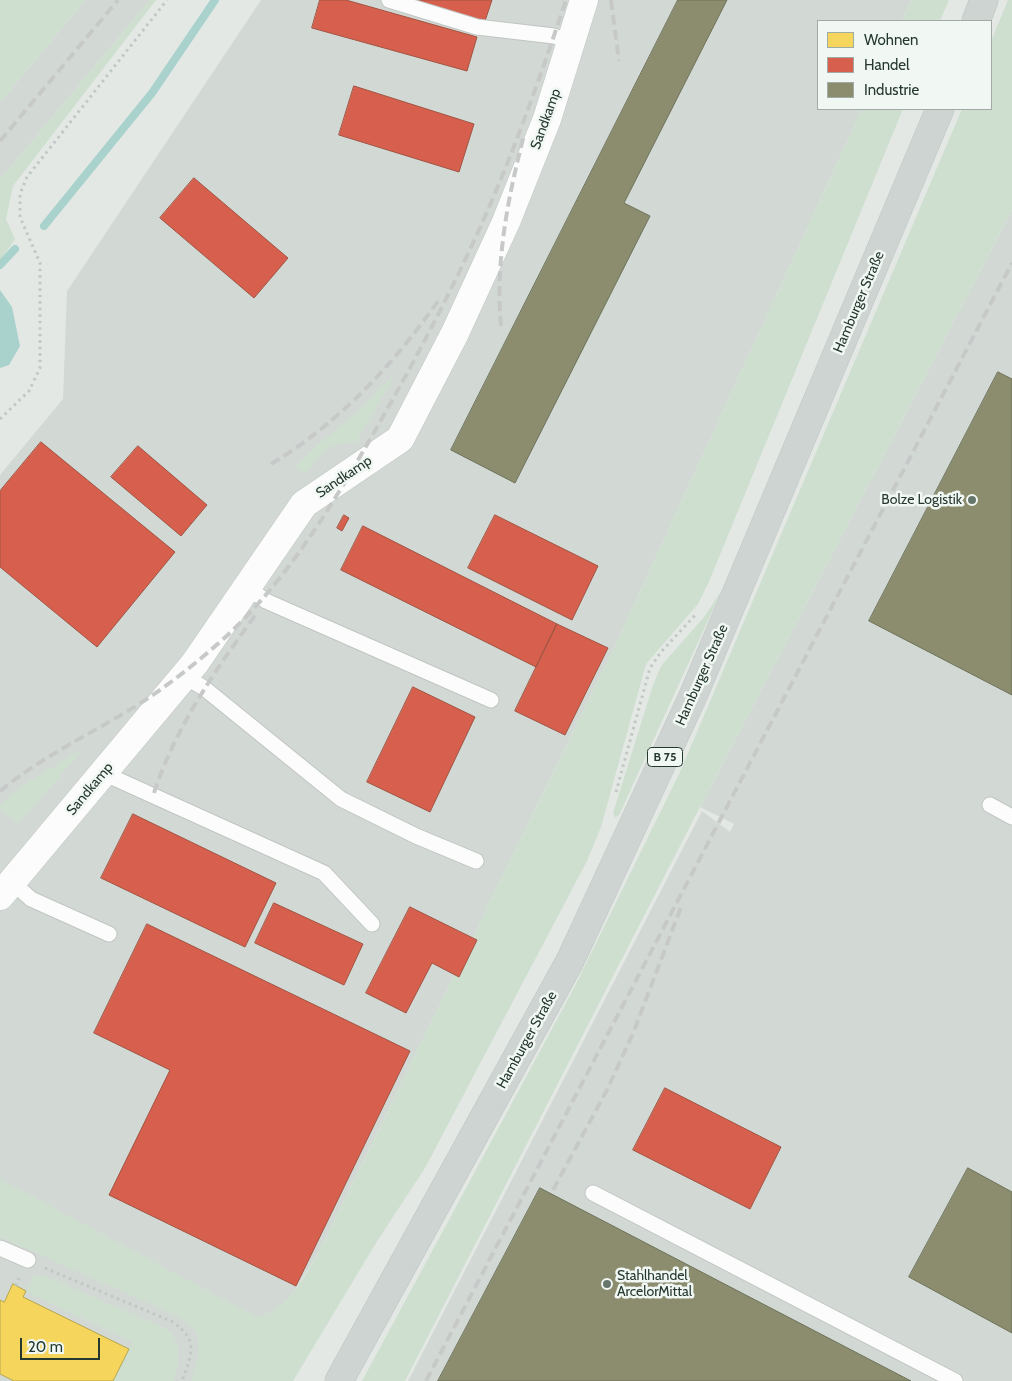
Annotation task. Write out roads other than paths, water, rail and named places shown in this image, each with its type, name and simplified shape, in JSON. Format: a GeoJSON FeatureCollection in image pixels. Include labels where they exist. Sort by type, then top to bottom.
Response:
{"type":"FeatureCollection","features":[{"type":"Feature","properties":{"kind":"main road"},"geometry":{"type":"LineString","coordinates":[[976,20],[984,0]]}},
{"type":"Feature","properties":{"kind":"main road","name":"Hamburger Straße"},"geometry":{"type":"LineString","coordinates":[[339,1381],[570,961],[697,687],[940,110]]}},
{"type":"Feature","properties":{"kind":"street","name":"Sandkamp"},"geometry":{"type":"LineString","coordinates":[[6,889],[184,676],[304,504],[400,439],[455,334],[506,222],[547,119],[584,0]]}},
{"type":"Feature","properties":{"kind":"lane"},"geometry":{"type":"LineString","coordinates":[[389,0],[477,26],[554,36],[571,42]]}},
{"type":"Feature","properties":{"kind":"lane"},"geometry":{"type":"LineString","coordinates":[[247,586],[266,600],[491,700]]}},
{"type":"Feature","properties":{"kind":"lane"},"geometry":{"type":"LineString","coordinates":[[184,676],[204,688],[341,799],[416,836],[476,862]]}},
{"type":"Feature","properties":{"kind":"lane"},"geometry":{"type":"LineString","coordinates":[[103,773],[324,874],[372,924]]}},
{"type":"Feature","properties":{"kind":"lane"},"geometry":{"type":"LineString","coordinates":[[990,805],[1012,817]]}},
{"type":"Feature","properties":{"kind":"lane"},"geometry":{"type":"LineString","coordinates":[[6,889],[31,898],[109,934]]}},
{"type":"Feature","properties":{"kind":"lane"},"geometry":{"type":"LineString","coordinates":[[593,1193],[955,1381]]}},
{"type":"Feature","properties":{"kind":"lane"},"geometry":{"type":"LineString","coordinates":[[0,1248],[28,1260]]}},
{"type":"Feature","properties":{"kind":"water"},"geometry":{"type":"Polygon","coordinates":[[[0,290],[12,307],[20,346],[9,365],[0,368],[0,290]]]}},
{"type":"Feature","properties":{"kind":"waterway"},"geometry":{"type":"LineString","coordinates":[[44,226],[152,93],[215,0]]}},
{"type":"Feature","properties":{"kind":"waterway"},"geometry":{"type":"LineString","coordinates":[[0,265],[15,249]]}},
{"type":"Feature","properties":{"kind":"railway"},"geometry":{"type":"LineString","coordinates":[[0,141],[118,0]]}},
{"type":"Feature","properties":{"kind":"railway"},"geometry":{"type":"LineString","coordinates":[[0,791],[32,767],[147,699],[190,667],[243,620],[265,596],[304,545],[340,491],[372,436],[416,357],[457,276],[506,167],[566,0]]}},
{"type":"Feature","properties":{"kind":"railway"},"geometry":{"type":"LineString","coordinates":[[611,0],[619,61]]}},
{"type":"Feature","properties":{"kind":"railway"},"geometry":{"type":"LineString","coordinates":[[501,326],[501,254],[508,206],[524,135]]}},
{"type":"Feature","properties":{"kind":"railway"},"geometry":{"type":"LineString","coordinates":[[426,1381],[1012,263]]}},
{"type":"Feature","properties":{"kind":"railway"},"geometry":{"type":"LineString","coordinates":[[271,464],[319,431],[363,391],[403,347],[438,301]]}},
{"type":"Feature","properties":{"kind":"railway"},"geometry":{"type":"LineString","coordinates":[[154,793],[173,745],[185,722],[212,678],[256,614]]}},
{"type":"Feature","properties":{"kind":"railway"},"geometry":{"type":"LineString","coordinates":[[553,1190],[607,1090],[634,1031],[681,907]]}},
{"type":"Feature","properties":{"kind":"place","name":"Bolze Logistik"},"geometry":{"type":"Point","coordinates":[972,500]}},
{"type":"Feature","properties":{"kind":"place","name":"Stahlhandel ArcelorMittal"},"geometry":{"type":"Point","coordinates":[607,1284]}}]}
